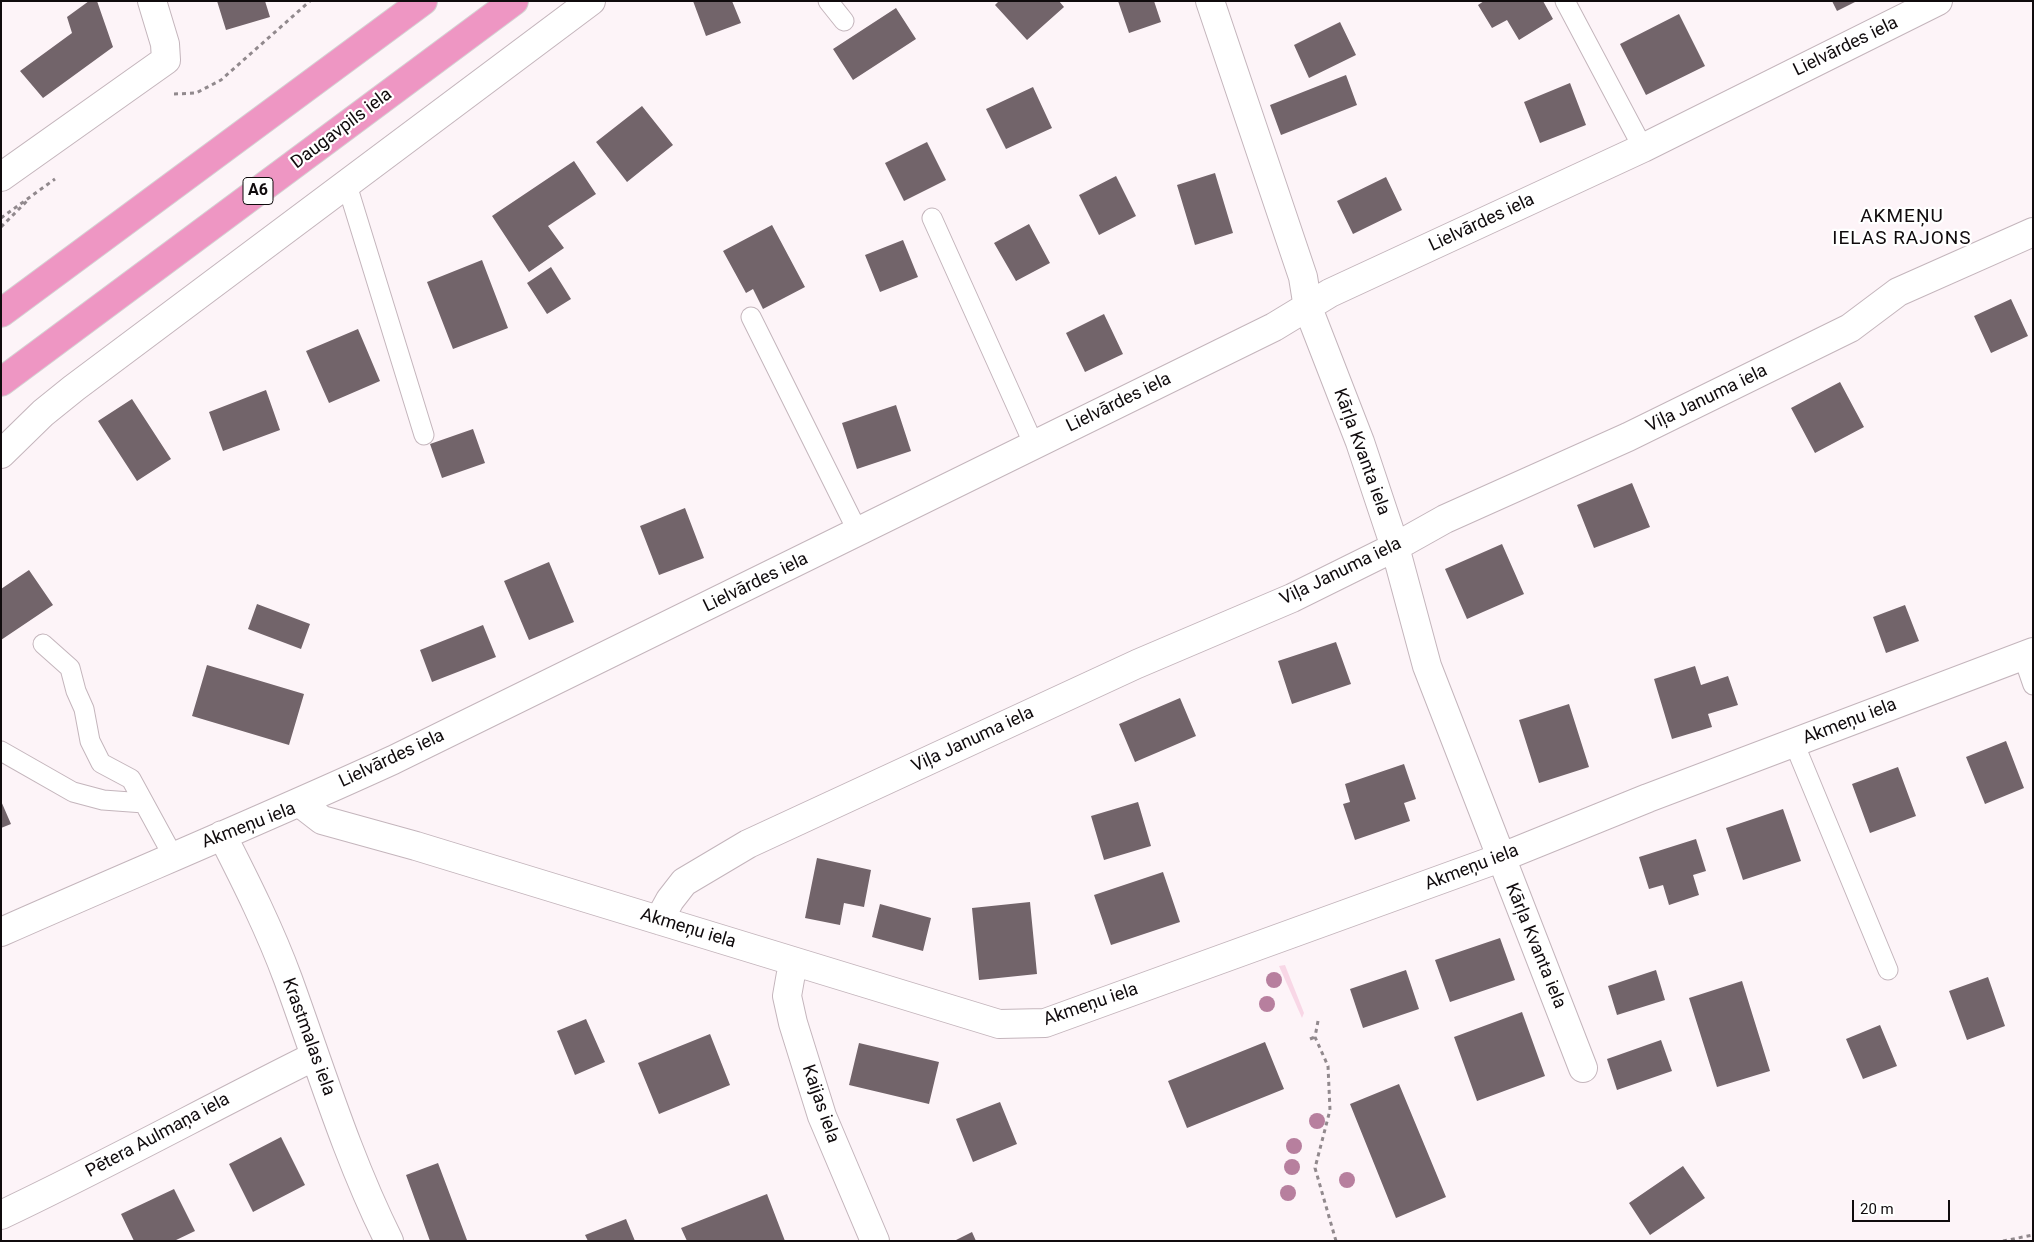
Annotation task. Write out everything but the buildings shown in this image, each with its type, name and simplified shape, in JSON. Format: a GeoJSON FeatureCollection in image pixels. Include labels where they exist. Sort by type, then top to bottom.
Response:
{"type":"FeatureCollection","features":[{"type":"Feature","properties":{"kind":"highway"},"geometry":{"type":"LineString","coordinates":[[1,313],[423,1]]}},
{"type":"Feature","properties":{"kind":"highway","name":"Daugavpils iela"},"geometry":{"type":"LineString","coordinates":[[1,382],[514,1]]}},
{"type":"Feature","properties":{"kind":"street"},"geometry":{"type":"LineString","coordinates":[[1,177],[166,60],[165,44],[152,1]]}},
{"type":"Feature","properties":{"kind":"street"},"geometry":{"type":"LineString","coordinates":[[1,454],[43,413],[74,388],[592,1]]}},
{"type":"Feature","properties":{"kind":"street","name":"Kārļa Kvanta iela"},"geometry":{"type":"LineString","coordinates":[[1210,1],[1302,277],[1308,308],[1360,442],[1395,547],[1427,666],[1583,1068]]}},
{"type":"Feature","properties":{"kind":"street","name":"Lielvārdes iela"},"geometry":{"type":"LineString","coordinates":[[300,803],[402,756],[1274,327],[1330,293],[1643,148],[1938,1]]}},
{"type":"Feature","properties":{"kind":"street","name":"Viļa Januma iela"},"geometry":{"type":"LineString","coordinates":[[659,920],[670,900],[684,882],[748,844],[1137,664],[1292,598],[1395,547],[1445,519],[1628,437],[1850,328],[1898,292],[2033,232]]}},
{"type":"Feature","properties":{"kind":"street","name":"Akmeņu iela"},"geometry":{"type":"LineString","coordinates":[[1,932],[222,834],[300,803],[322,820],[416,846],[999,1024],[1045,1023],[1500,858],[2028,654]]}},
{"type":"Feature","properties":{"kind":"street","name":"Krastmalas iela"},"geometry":{"type":"LineString","coordinates":[[222,834],[245,880],[287,978],[337,1116],[389,1241]]}},
{"type":"Feature","properties":{"kind":"street","name":"Kaijas iela"},"geometry":{"type":"LineString","coordinates":[[793,962],[787,996],[793,1023],[822,1116],[875,1241]]}},
{"type":"Feature","properties":{"kind":"street","name":"Pētera Aulmaņa iela"},"geometry":{"type":"LineString","coordinates":[[1,1215],[66,1184],[171,1128],[315,1056]]}},
{"type":"Feature","properties":{"kind":"lane"},"geometry":{"type":"LineString","coordinates":[[828,1],[844,21]]}},
{"type":"Feature","properties":{"kind":"lane"},"geometry":{"type":"LineString","coordinates":[[1565,1],[1643,148]]}},
{"type":"Feature","properties":{"kind":"lane"},"geometry":{"type":"LineString","coordinates":[[346,185],[424,435]]}},
{"type":"Feature","properties":{"kind":"lane"},"geometry":{"type":"LineString","coordinates":[[932,218],[1034,445]]}},
{"type":"Feature","properties":{"kind":"lane"},"geometry":{"type":"LineString","coordinates":[[751,316],[858,532]]}},
{"type":"Feature","properties":{"kind":"lane"},"geometry":{"type":"LineString","coordinates":[[43,644],[70,668],[76,691],[84,708],[90,741],[101,763],[131,778],[173,856]]}},
{"type":"Feature","properties":{"kind":"lane"},"geometry":{"type":"LineString","coordinates":[[2028,654],[2033,685]]}},
{"type":"Feature","properties":{"kind":"lane"},"geometry":{"type":"LineString","coordinates":[[1794,743],[1888,970]]}},
{"type":"Feature","properties":{"kind":"lane"},"geometry":{"type":"LineString","coordinates":[[1,751],[73,792],[103,800],[144,803]]}},
{"type":"Feature","properties":{"kind":"path"},"geometry":{"type":"LineString","coordinates":[[169,97],[176,92],[196,93],[221,80],[310,1]]}},
{"type":"Feature","properties":{"kind":"path"},"geometry":{"type":"LineString","coordinates":[[1,218],[57,178]]}},
{"type":"Feature","properties":{"kind":"path"},"geometry":{"type":"LineString","coordinates":[[1,228],[34,195]]}},
{"type":"Feature","properties":{"kind":"path"},"geometry":{"type":"LineString","coordinates":[[1318,1021],[1316,1037],[1328,1066],[1330,1110],[1315,1168],[1336,1241]]}},
{"type":"Feature","properties":{"kind":"path"},"geometry":{"type":"LineString","coordinates":[[1310,1039],[1316,1037]]}},
{"type":"Feature","properties":{"kind":"path"},"geometry":{"type":"LineString","coordinates":[[2002,1241],[2033,1235]]}},
{"type":"Feature","properties":{"kind":"shaded area"},"geometry":{"type":"Polygon","coordinates":[[[1285,965],[1304,1013],[1302,1018],[1279,966],[1285,965]]]}},
{"type":"Feature","properties":{"kind":"district","name":"AKMEŅU IELAS RAJONS"},"geometry":{"type":"Point","coordinates":[1902,228]}}]}
